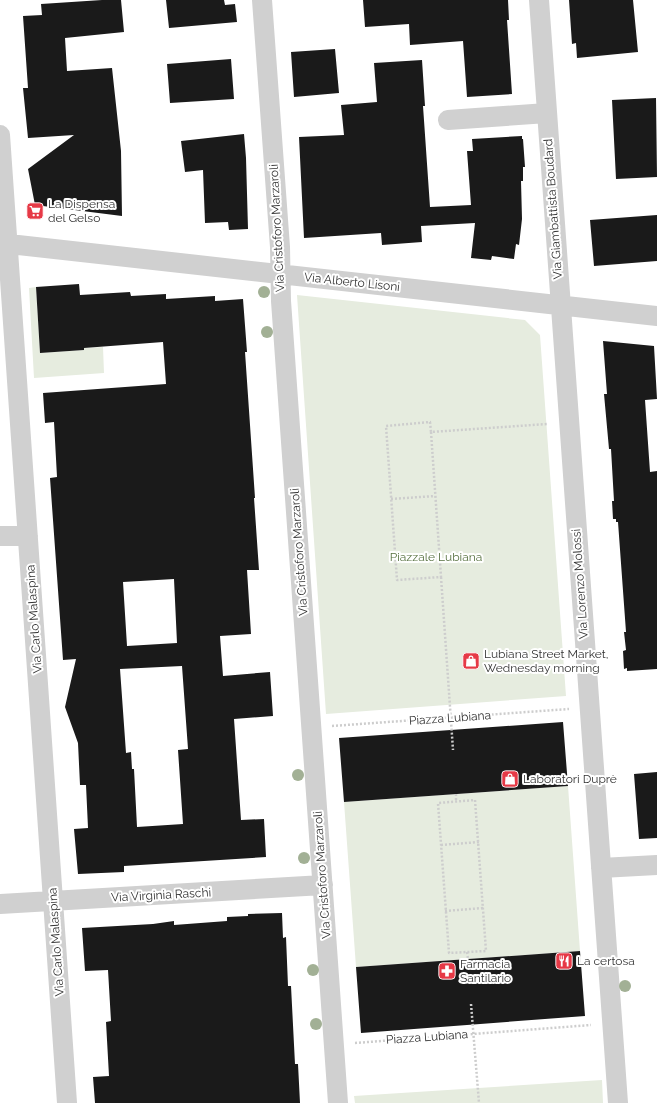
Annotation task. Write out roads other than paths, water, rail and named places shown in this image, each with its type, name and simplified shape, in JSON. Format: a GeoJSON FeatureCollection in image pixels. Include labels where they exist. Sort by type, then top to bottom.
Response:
{"type":"FeatureCollection","features":[{"type":"Feature","properties":{"kind":"street","name":"Via Cristoforo Marzaroli"},"geometry":{"type":"LineString","coordinates":[[262,0],[280,247],[281,301],[338,1103]]}},
{"type":"Feature","properties":{"kind":"street","name":"Via Giambattista Boudard"},"geometry":{"type":"LineString","coordinates":[[539,0],[560,305]]}},
{"type":"Feature","properties":{"kind":"street"},"geometry":{"type":"LineString","coordinates":[[448,120],[547,113]]}},
{"type":"Feature","properties":{"kind":"street","name":"Via Carlo Malaspina"},"geometry":{"type":"LineString","coordinates":[[0,135],[4,243],[28,536],[68,1103]]}},
{"type":"Feature","properties":{"kind":"street","name":"Via Alberto Lisoni"},"geometry":{"type":"LineString","coordinates":[[4,243],[657,316]]}},
{"type":"Feature","properties":{"kind":"street","name":"Via Lorenzo Molossi"},"geometry":{"type":"LineString","coordinates":[[560,305],[618,1103]]}},
{"type":"Feature","properties":{"kind":"street"},"geometry":{"type":"LineString","coordinates":[[0,536],[28,536]]}},
{"type":"Feature","properties":{"kind":"street"},"geometry":{"type":"LineString","coordinates":[[601,868],[657,865]]}},
{"type":"Feature","properties":{"kind":"street","name":"Via Virginia Raschi"},"geometry":{"type":"LineString","coordinates":[[0,904],[323,885]]}},
{"type":"Feature","properties":{"kind":"place","name":"La Dispensa del Gelso"},"geometry":{"type":"Point","coordinates":[35,211]}},
{"type":"Feature","properties":{"kind":"place","name":"Lubiana Street Market, Wednesday morning"},"geometry":{"type":"Point","coordinates":[471,661]}},
{"type":"Feature","properties":{"kind":"place","name":"Laboratori Duprè"},"geometry":{"type":"Point","coordinates":[510,779]}},
{"type":"Feature","properties":{"kind":"place","name":"La certosa"},"geometry":{"type":"Point","coordinates":[564,961]}},
{"type":"Feature","properties":{"kind":"place","name":"Farmacia Santilario"},"geometry":{"type":"Point","coordinates":[447,971]}},
{"type":"Feature","properties":{"kind":"park label","name":"Piazzale Lubiana"},"geometry":{"type":"Point","coordinates":[436,557]}}]}
